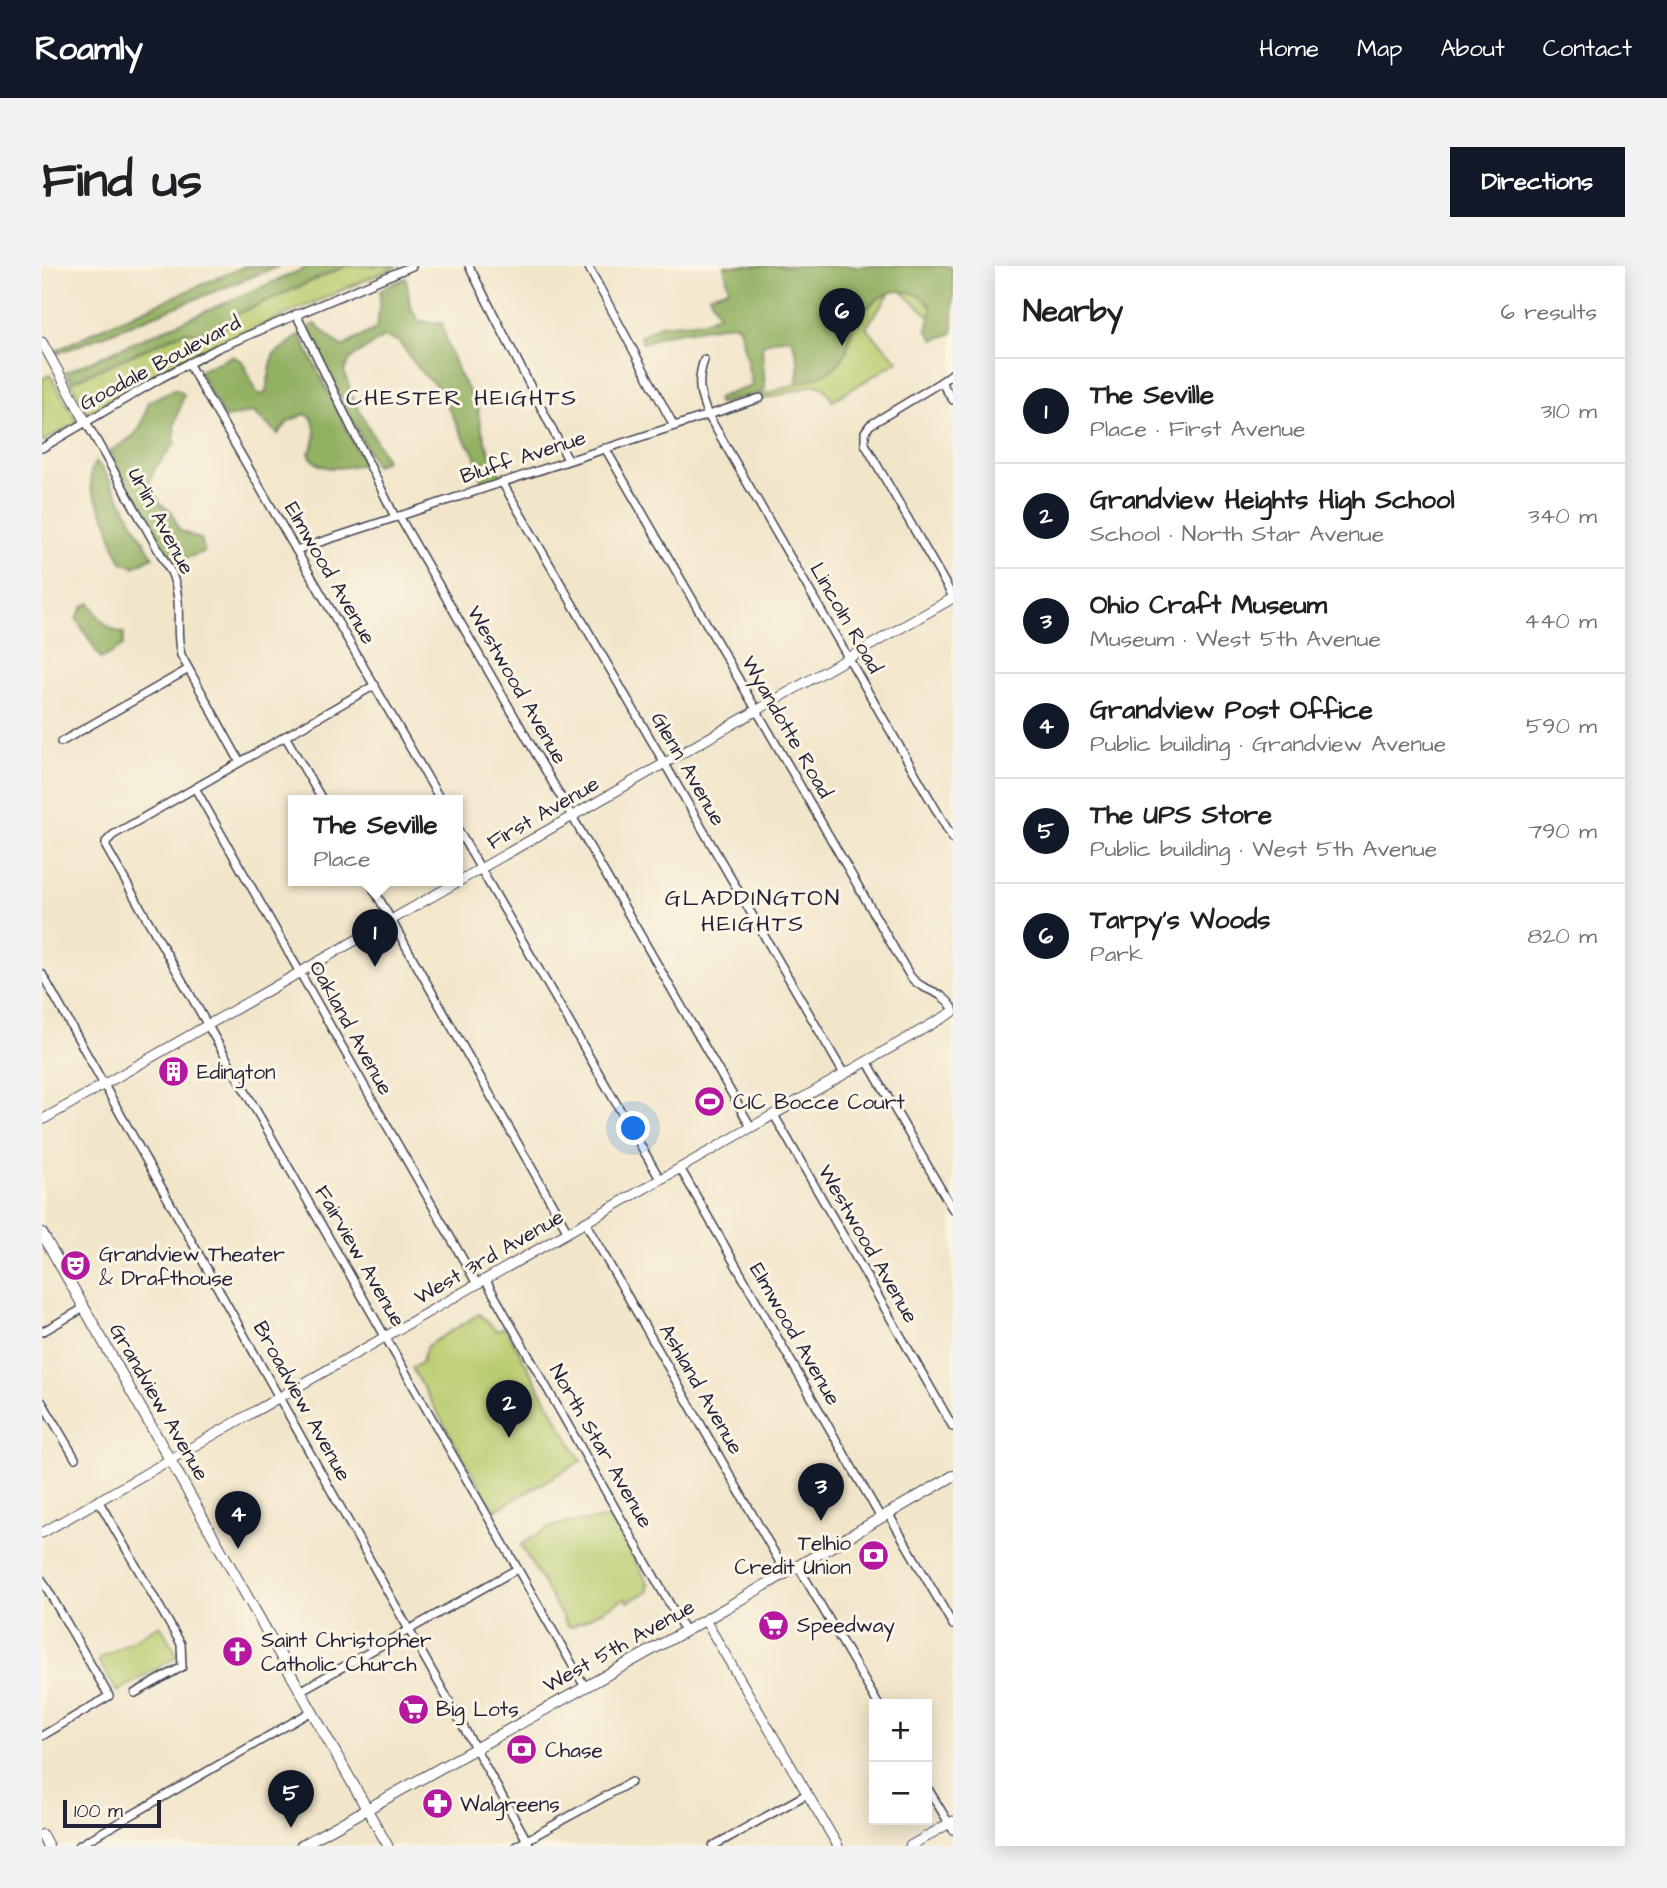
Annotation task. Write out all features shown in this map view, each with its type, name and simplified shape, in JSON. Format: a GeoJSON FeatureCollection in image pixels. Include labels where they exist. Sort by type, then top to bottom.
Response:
{"type":"FeatureCollection","features":[{"type":"Feature","properties":{"kind":"main road","name":"Grandview Avenue"},"geometry":{"type":"LineString","coordinates":[[42,1233],[367,1809]]}},
{"type":"Feature","properties":{"kind":"main road","name":"West 5th Avenue"},"geometry":{"type":"LineString","coordinates":[[302,1846],[705,1620],[953,1476]]}},
{"type":"Feature","properties":{"kind":"main road"},"geometry":{"type":"LineString","coordinates":[[42,1835],[48,1846]]}},
{"type":"Feature","properties":{"kind":"street","name":"Goodale Boulevard"},"geometry":{"type":"LineString","coordinates":[[42,448],[188,363],[412,266]]}},
{"type":"Feature","properties":{"kind":"street"},"geometry":{"type":"LineString","coordinates":[[469,266],[568,460]]}},
{"type":"Feature","properties":{"kind":"street"},"geometry":{"type":"LineString","coordinates":[[588,266],[674,426]]}},
{"type":"Feature","properties":{"kind":"street","name":"Westwood Avenue"},"geometry":{"type":"LineString","coordinates":[[296,314],[397,517],[573,816],[751,1127]]}},
{"type":"Feature","properties":{"kind":"street","name":"Urlin Avenue"},"geometry":{"type":"LineString","coordinates":[[42,342],[172,574],[180,604],[178,645],[187,670],[240,762]]}},
{"type":"Feature","properties":{"kind":"street","name":"Lincoln Road"},"geometry":{"type":"LineString","coordinates":[[704,359],[699,386],[700,397],[708,415],[953,839]]}},
{"type":"Feature","properties":{"kind":"street","name":"Elmwood Avenue"},"geometry":{"type":"LineString","coordinates":[[188,363],[438,795]]}},
{"type":"Feature","properties":{"kind":"street"},"geometry":{"type":"LineString","coordinates":[[953,373],[878,418],[870,425],[865,438],[867,449],[953,597]]}},
{"type":"Feature","properties":{"kind":"street"},"geometry":{"type":"LineString","coordinates":[[941,382],[953,400]]}},
{"type":"Feature","properties":{"kind":"street","name":"Bluff Avenue"},"geometry":{"type":"LineString","coordinates":[[296,550],[760,398]]}},
{"type":"Feature","properties":{"kind":"street","name":"Wyandotte Road"},"geometry":{"type":"LineString","coordinates":[[605,448],[910,976],[916,984],[940,993],[953,1010]]}},
{"type":"Feature","properties":{"kind":"street","name":"Glenn Avenue"},"geometry":{"type":"LineString","coordinates":[[502,482],[844,1074]]}},
{"type":"Feature","properties":{"kind":"street","name":"First Avenue"},"geometry":{"type":"LineString","coordinates":[[463,879],[953,597]]}},
{"type":"Feature","properties":{"kind":"street"},"geometry":{"type":"LineString","coordinates":[[61,742],[187,670]]}},
{"type":"Feature","properties":{"kind":"street"},"geometry":{"type":"LineString","coordinates":[[195,788],[375,685]]}},
{"type":"Feature","properties":{"kind":"street"},"geometry":{"type":"LineString","coordinates":[[285,736],[319,795]]}},
{"type":"Feature","properties":{"kind":"street","name":"Fairview Avenue"},"geometry":{"type":"LineString","coordinates":[[195,788],[113,835],[106,842],[114,861],[585,1687]]}},
{"type":"Feature","properties":{"kind":"street","name":"Oakland Avenue"},"geometry":{"type":"LineString","coordinates":[[195,788],[481,1282]]}},
{"type":"Feature","properties":{"kind":"street"},"geometry":{"type":"LineString","coordinates":[[463,838],[660,1180]]}},
{"type":"Feature","properties":{"kind":"street"},"geometry":{"type":"LineString","coordinates":[[372,886],[568,1232]]}},
{"type":"Feature","properties":{"kind":"street","name":"First Avenue"},"geometry":{"type":"LineString","coordinates":[[42,1120],[451,886]]}},
{"type":"Feature","properties":{"kind":"street","name":"Broadview Avenue"},"geometry":{"type":"LineString","coordinates":[[42,974],[528,1843]]}},
{"type":"Feature","properties":{"kind":"street","name":"West 3rd Avenue"},"geometry":{"type":"LineString","coordinates":[[42,1532],[774,1115],[953,1010]]}},
{"type":"Feature","properties":{"kind":"street"},"geometry":{"type":"LineString","coordinates":[[867,1061],[953,1210]]}},
{"type":"Feature","properties":{"kind":"street","name":"Westwood Avenue"},"geometry":{"type":"LineString","coordinates":[[774,1115],[953,1427]]}},
{"type":"Feature","properties":{"kind":"street","name":"Elmwood Avenue"},"geometry":{"type":"LineString","coordinates":[[680,1168],[885,1516],[953,1625]]}},
{"type":"Feature","properties":{"kind":"street","name":"Ashland Avenue"},"geometry":{"type":"LineString","coordinates":[[585,1222],[786,1573]]}},
{"type":"Feature","properties":{"kind":"street","name":"North Star Avenue"},"geometry":{"type":"LineString","coordinates":[[481,1282],[685,1631]]}},
{"type":"Feature","properties":{"kind":"street"},"geometry":{"type":"LineString","coordinates":[[42,1332],[84,1308]]}},
{"type":"Feature","properties":{"kind":"street"},"geometry":{"type":"LineString","coordinates":[[42,1402],[75,1458]]}},
{"type":"Feature","properties":{"kind":"street"},"geometry":{"type":"LineString","coordinates":[[98,1500],[181,1644],[182,1667],[135,1693]]}},
{"type":"Feature","properties":{"kind":"street"},"geometry":{"type":"LineString","coordinates":[[798,1566],[875,1699]]}},
{"type":"Feature","properties":{"kind":"street"},"geometry":{"type":"LineString","coordinates":[[300,1691],[517,1569]]}},
{"type":"Feature","properties":{"kind":"street"},"geometry":{"type":"LineString","coordinates":[[42,1580],[108,1696],[42,1736]]}},
{"type":"Feature","properties":{"kind":"street"},"geometry":{"type":"LineString","coordinates":[[705,1620],[838,1846]]}},
{"type":"Feature","properties":{"kind":"street"},"geometry":{"type":"LineString","coordinates":[[78,1846],[312,1712]]}},
{"type":"Feature","properties":{"kind":"street"},"geometry":{"type":"LineString","coordinates":[[516,1846],[528,1843],[631,1782]]}},
{"type":"Feature","properties":{"kind":"street"},"geometry":{"type":"LineString","coordinates":[[713,1846],[807,1794]]}},
{"type":"Feature","properties":{"kind":"street"},"geometry":{"type":"LineString","coordinates":[[910,1846],[952,1825],[932,1795]]}},
{"type":"Feature","properties":{"kind":"street","name":"Grandview Avenue"},"geometry":{"type":"LineString","coordinates":[[367,1809],[388,1846]]}},
{"type":"Feature","properties":{"kind":"green space"},"geometry":{"type":"Polygon","coordinates":[[[245,266],[279,266],[57,354],[56,351],[99,329],[245,266]]]}},
{"type":"Feature","properties":{"kind":"green space"},"geometry":{"type":"Polygon","coordinates":[[[310,266],[346,266],[239,313],[230,325],[204,336],[186,331],[71,382],[66,372],[310,266]]]}},
{"type":"Feature","properties":{"kind":"green space"},"geometry":{"type":"Polygon","coordinates":[[[346,266],[397,266],[198,353],[94,411],[88,413],[71,382],[186,331],[195,333],[230,325],[239,313],[346,266]]]}},
{"type":"Feature","properties":{"kind":"green space"},"geometry":{"type":"Polygon","coordinates":[[[724,266],[949,266],[953,269],[953,333],[934,340],[927,330],[932,309],[929,303],[918,295],[904,291],[890,292],[857,316],[844,357],[827,372],[797,384],[799,364],[792,339],[772,341],[762,346],[763,392],[719,404],[719,397],[752,384],[739,326],[733,324],[665,335],[643,343],[640,337],[660,325],[705,321],[719,314],[709,295],[729,289],[724,266]]]}},
{"type":"Feature","properties":{"kind":"green space"},"geometry":{"type":"Polygon","coordinates":[[[807,266],[936,266],[945,331],[895,285],[866,328],[898,361],[832,401],[824,388],[814,385],[761,400],[760,396],[797,384],[807,266]]]}},
{"type":"Feature","properties":{"kind":"green space"},"geometry":{"type":"Polygon","coordinates":[[[406,278],[410,306],[419,321],[442,323],[459,375],[478,405],[486,444],[502,477],[482,484],[474,452],[467,444],[437,386],[423,374],[398,341],[384,337],[350,359],[344,371],[352,396],[386,460],[375,466],[306,328],[315,324],[342,347],[377,328],[381,289],[406,278]]]}},
{"type":"Feature","properties":{"kind":"green space"},"geometry":{"type":"Polygon","coordinates":[[[300,335],[364,464],[333,468],[313,460],[309,453],[315,440],[315,428],[312,418],[305,414],[289,421],[278,434],[253,412],[225,418],[198,371],[232,356],[242,361],[257,393],[262,395],[266,392],[273,355],[300,335]]]}},
{"type":"Feature","properties":{"kind":"green space"},"geometry":{"type":"Polygon","coordinates":[[[50,375],[77,422],[42,442],[42,379],[50,375]]]}},
{"type":"Feature","properties":{"kind":"green space"},"geometry":{"type":"Polygon","coordinates":[[[175,389],[184,394],[174,426],[175,443],[154,470],[149,485],[162,505],[172,512],[179,530],[202,540],[204,552],[171,563],[109,452],[140,428],[148,402],[175,389]]]}},
{"type":"Feature","properties":{"kind":"green space"},"geometry":{"type":"Polygon","coordinates":[[[96,462],[106,474],[153,557],[134,567],[122,562],[108,523],[91,488],[91,470],[96,462]]]}},
{"type":"Feature","properties":{"kind":"green space"},"geometry":{"type":"Polygon","coordinates":[[[90,603],[108,626],[124,633],[123,646],[101,659],[76,618],[84,606],[90,603]]]}},
{"type":"Feature","properties":{"kind":"green space"},"geometry":{"type":"Polygon","coordinates":[[[479,1314],[497,1331],[505,1327],[581,1461],[494,1511],[412,1368],[421,1363],[427,1346],[479,1314]]]}},
{"type":"Feature","properties":{"kind":"green space"},"geometry":{"type":"Polygon","coordinates":[[[611,1518],[649,1585],[646,1586],[649,1591],[628,1602],[625,1598],[572,1627],[567,1625],[521,1545],[548,1528],[565,1523],[611,1518]]]}},
{"type":"Feature","properties":{"kind":"green space"},"geometry":{"type":"Polygon","coordinates":[[[160,1625],[178,1656],[117,1692],[98,1660],[160,1625]]]}},
{"type":"Feature","properties":{"kind":"place","name":"Tarpy's Woods"},"geometry":{"type":"Point","coordinates":[842,346]}},
{"type":"Feature","properties":{"kind":"place","name":"The Seville"},"geometry":{"type":"Point","coordinates":[375,967]}},
{"type":"Feature","properties":{"kind":"place","name":"Edington"},"geometry":{"type":"Point","coordinates":[174,1072]}},
{"type":"Feature","properties":{"kind":"place","name":"CIC Bocce Court"},"geometry":{"type":"Point","coordinates":[710,1102]}},
{"type":"Feature","properties":{"kind":"place","name":"Grandview Theater & Drafthouse"},"geometry":{"type":"Point","coordinates":[76,1266]}},
{"type":"Feature","properties":{"kind":"place","name":"Grandview Heights High School"},"geometry":{"type":"Point","coordinates":[509,1438]}},
{"type":"Feature","properties":{"kind":"place","name":"Ohio Craft Museum"},"geometry":{"type":"Point","coordinates":[821,1521]}},
{"type":"Feature","properties":{"kind":"place","name":"Grandview Post Office"},"geometry":{"type":"Point","coordinates":[238,1549]}},
{"type":"Feature","properties":{"kind":"place","name":"Telhio Credit Union"},"geometry":{"type":"Point","coordinates":[874,1555]}},
{"type":"Feature","properties":{"kind":"place","name":"Speedway"},"geometry":{"type":"Point","coordinates":[774,1625]}},
{"type":"Feature","properties":{"kind":"place","name":"Saint Christopher Catholic Church"},"geometry":{"type":"Point","coordinates":[238,1652]}},
{"type":"Feature","properties":{"kind":"place","name":"Big Lots"},"geometry":{"type":"Point","coordinates":[413,1709]}},
{"type":"Feature","properties":{"kind":"place","name":"Chase"},"geometry":{"type":"Point","coordinates":[522,1750]}},
{"type":"Feature","properties":{"kind":"place","name":"Walgreens"},"geometry":{"type":"Point","coordinates":[437,1804]}},
{"type":"Feature","properties":{"kind":"place","name":"The UPS Store"},"geometry":{"type":"Point","coordinates":[291,1828]}},
{"type":"Feature","properties":{"kind":"district","name":"CHESTER HEIGHTS"},"geometry":{"type":"Point","coordinates":[462,398]}},
{"type":"Feature","properties":{"kind":"district","name":"GLADDINGTON HEIGHTS"},"geometry":{"type":"Point","coordinates":[753,911]}}]}
